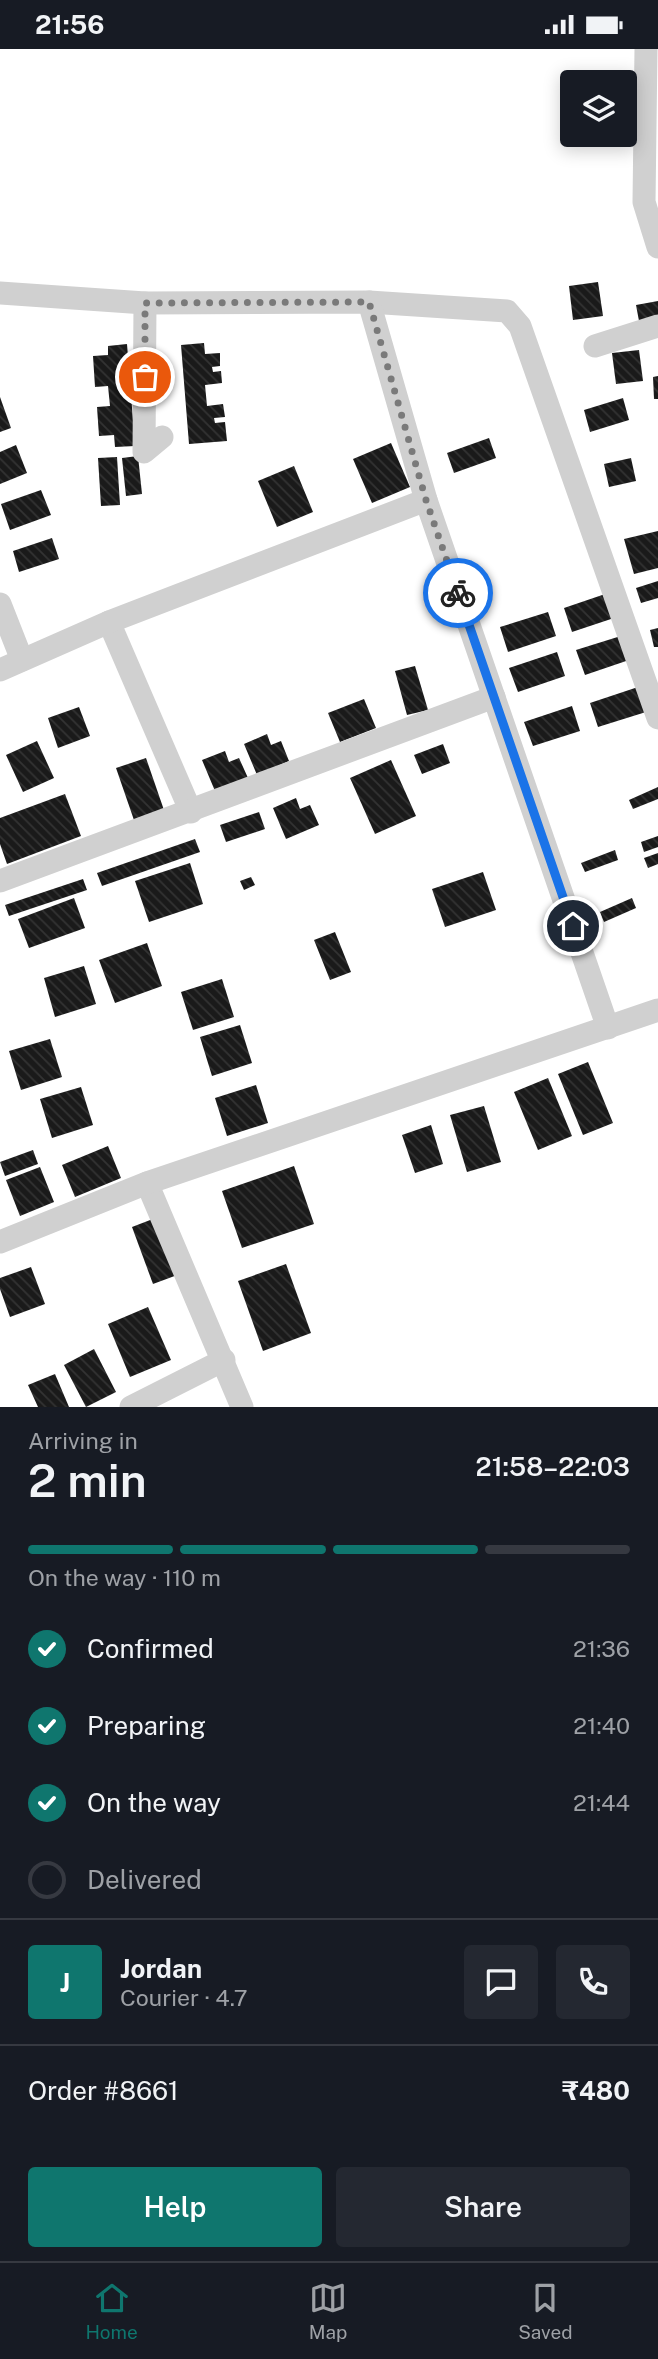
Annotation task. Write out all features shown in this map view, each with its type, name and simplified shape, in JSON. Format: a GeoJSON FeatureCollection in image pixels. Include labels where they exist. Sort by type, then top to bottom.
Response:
{"type":"FeatureCollection","features":[{"type":"Feature","properties":{"kind":"street"},"geometry":{"type":"LineString","coordinates":[[646,49],[651,200],[658,247]]}},
{"type":"Feature","properties":{"kind":"street"},"geometry":{"type":"LineString","coordinates":[[0,293],[145,303],[369,302],[507,311],[520,326],[658,718]]}},
{"type":"Feature","properties":{"kind":"street"},"geometry":{"type":"LineString","coordinates":[[369,302],[426,500],[608,1028]]}},
{"type":"Feature","properties":{"kind":"street"},"geometry":{"type":"LineString","coordinates":[[145,303],[144,452],[162,437]]}},
{"type":"Feature","properties":{"kind":"street"},"geometry":{"type":"LineString","coordinates":[[595,346],[658,326]]}},
{"type":"Feature","properties":{"kind":"street"},"geometry":{"type":"LineString","coordinates":[[0,670],[109,622],[426,500]]}},
{"type":"Feature","properties":{"kind":"street"},"geometry":{"type":"LineString","coordinates":[[0,604],[22,660]]}},
{"type":"Feature","properties":{"kind":"street"},"geometry":{"type":"LineString","coordinates":[[109,622],[191,812]]}},
{"type":"Feature","properties":{"kind":"street"},"geometry":{"type":"LineString","coordinates":[[0,881],[494,697]]}},
{"type":"Feature","properties":{"kind":"street"},"geometry":{"type":"LineString","coordinates":[[0,1242],[147,1183],[658,1010]]}},
{"type":"Feature","properties":{"kind":"street"},"geometry":{"type":"LineString","coordinates":[[147,1183],[243,1407]]}},
{"type":"Feature","properties":{"kind":"street"},"geometry":{"type":"LineString","coordinates":[[131,1407],[224,1360]]}},
{"type":"Feature","properties":{"kind":"building"},"geometry":{"type":"Polygon","coordinates":[[[598,282],[603,316],[573,320],[569,286],[598,282]]]}},
{"type":"Feature","properties":{"kind":"building"},"geometry":{"type":"Polygon","coordinates":[[[658,301],[658,318],[639,321],[636,305],[658,301]]]}},
{"type":"Feature","properties":{"kind":"building"},"geometry":{"type":"Polygon","coordinates":[[[204,343],[205,354],[220,353],[220,366],[212,367],[213,372],[221,371],[222,383],[205,385],[207,406],[223,404],[225,417],[214,418],[215,423],[225,422],[227,441],[189,444],[181,345],[204,343]]]}},
{"type":"Feature","properties":{"kind":"building"},"geometry":{"type":"Polygon","coordinates":[[[127,344],[135,446],[115,447],[114,435],[99,436],[97,407],[110,406],[108,386],[95,387],[93,356],[108,355],[108,346],[127,344]]]}},
{"type":"Feature","properties":{"kind":"building"},"geometry":{"type":"Polygon","coordinates":[[[639,350],[643,381],[616,384],[612,353],[639,350]]]}},
{"type":"Feature","properties":{"kind":"building"},"geometry":{"type":"Polygon","coordinates":[[[658,376],[658,399],[654,399],[653,377],[658,376]]]}},
{"type":"Feature","properties":{"kind":"building"},"geometry":{"type":"Polygon","coordinates":[[[0,397],[11,428],[0,432],[0,397]]]}},
{"type":"Feature","properties":{"kind":"building"},"geometry":{"type":"Polygon","coordinates":[[[623,398],[629,420],[590,432],[584,410],[623,398]]]}},
{"type":"Feature","properties":{"kind":"building"},"geometry":{"type":"Polygon","coordinates":[[[489,438],[496,458],[454,473],[447,453],[489,438]]]}},
{"type":"Feature","properties":{"kind":"building"},"geometry":{"type":"Polygon","coordinates":[[[391,443],[410,487],[372,503],[353,459],[391,443]]]}},
{"type":"Feature","properties":{"kind":"building"},"geometry":{"type":"Polygon","coordinates":[[[16,445],[27,473],[0,484],[0,452],[16,445]]]}},
{"type":"Feature","properties":{"kind":"building"},"geometry":{"type":"Polygon","coordinates":[[[138,456],[142,494],[126,496],[122,458],[138,456]]]}},
{"type":"Feature","properties":{"kind":"building"},"geometry":{"type":"Polygon","coordinates":[[[117,457],[120,505],[101,506],[98,458],[117,457]]]}},
{"type":"Feature","properties":{"kind":"building"},"geometry":{"type":"Polygon","coordinates":[[[631,458],[636,481],[609,487],[604,464],[631,458]]]}},
{"type":"Feature","properties":{"kind":"building"},"geometry":{"type":"Polygon","coordinates":[[[294,466],[313,512],[277,527],[258,481],[294,466]]]}},
{"type":"Feature","properties":{"kind":"building"},"geometry":{"type":"Polygon","coordinates":[[[41,490],[51,515],[10,530],[1,504],[41,490]]]}},
{"type":"Feature","properties":{"kind":"building"},"geometry":{"type":"Polygon","coordinates":[[[658,531],[658,568],[634,574],[624,539],[658,531]]]}},
{"type":"Feature","properties":{"kind":"building"},"geometry":{"type":"Polygon","coordinates":[[[52,538],[59,559],[19,572],[13,551],[52,538]]]}},
{"type":"Feature","properties":{"kind":"building"},"geometry":{"type":"Polygon","coordinates":[[[658,581],[658,598],[641,603],[636,588],[658,581]]]}},
{"type":"Feature","properties":{"kind":"building"},"geometry":{"type":"Polygon","coordinates":[[[611,592],[620,616],[572,632],[564,608],[611,592]]]}},
{"type":"Feature","properties":{"kind":"building"},"geometry":{"type":"Polygon","coordinates":[[[548,612],[556,636],[508,652],[500,627],[548,612]]]}},
{"type":"Feature","properties":{"kind":"building"},"geometry":{"type":"Polygon","coordinates":[[[658,628],[658,647],[654,647],[650,630],[658,628]]]}},
{"type":"Feature","properties":{"kind":"building"},"geometry":{"type":"Polygon","coordinates":[[[624,635],[632,659],[585,675],[576,650],[624,635]]]}},
{"type":"Feature","properties":{"kind":"building"},"geometry":{"type":"Polygon","coordinates":[[[557,652],[565,676],[518,692],[509,668],[557,652]]]}},
{"type":"Feature","properties":{"kind":"building"},"geometry":{"type":"Polygon","coordinates":[[[415,666],[428,710],[407,715],[395,671],[415,666]]]}},
{"type":"Feature","properties":{"kind":"building"},"geometry":{"type":"Polygon","coordinates":[[[638,687],[646,712],[598,727],[590,703],[638,687]]]}},
{"type":"Feature","properties":{"kind":"building"},"geometry":{"type":"Polygon","coordinates":[[[364,699],[376,728],[340,742],[328,713],[364,699]]]}},
{"type":"Feature","properties":{"kind":"building"},"geometry":{"type":"Polygon","coordinates":[[[572,706],[580,731],[533,746],[524,722],[572,706]]]}},
{"type":"Feature","properties":{"kind":"building"},"geometry":{"type":"Polygon","coordinates":[[[79,707],[90,736],[58,748],[48,718],[79,707]]]}},
{"type":"Feature","properties":{"kind":"building"},"geometry":{"type":"Polygon","coordinates":[[[267,734],[271,745],[281,741],[289,761],[257,775],[244,744],[267,734]]]}},
{"type":"Feature","properties":{"kind":"building"},"geometry":{"type":"Polygon","coordinates":[[[37,741],[54,778],[23,792],[6,755],[37,741]]]}},
{"type":"Feature","properties":{"kind":"building"},"geometry":{"type":"Polygon","coordinates":[[[443,744],[450,763],[422,774],[414,755],[443,744]]]}},
{"type":"Feature","properties":{"kind":"building"},"geometry":{"type":"Polygon","coordinates":[[[225,751],[229,762],[239,758],[248,778],[215,791],[202,760],[225,751]]]}},
{"type":"Feature","properties":{"kind":"building"},"geometry":{"type":"Polygon","coordinates":[[[146,758],[165,813],[135,823],[116,768],[146,758]]]}},
{"type":"Feature","properties":{"kind":"building"},"geometry":{"type":"Polygon","coordinates":[[[391,760],[416,816],[375,834],[350,778],[391,760]]]}},
{"type":"Feature","properties":{"kind":"building"},"geometry":{"type":"Polygon","coordinates":[[[658,787],[658,799],[633,809],[629,800],[658,787]]]}},
{"type":"Feature","properties":{"kind":"building"},"geometry":{"type":"Polygon","coordinates":[[[65,794],[81,836],[7,864],[0,844],[0,818],[65,794]]]}},
{"type":"Feature","properties":{"kind":"building"},"geometry":{"type":"Polygon","coordinates":[[[296,798],[300,809],[310,805],[319,825],[286,839],[273,808],[296,798]]]}},
{"type":"Feature","properties":{"kind":"building"},"geometry":{"type":"Polygon","coordinates":[[[259,812],[265,829],[226,842],[220,825],[259,812]]]}},
{"type":"Feature","properties":{"kind":"building"},"geometry":{"type":"Polygon","coordinates":[[[658,836],[658,847],[644,852],[641,842],[658,836]]]}},
{"type":"Feature","properties":{"kind":"building"},"geometry":{"type":"Polygon","coordinates":[[[195,839],[200,852],[102,886],[97,873],[195,839]]]}},
{"type":"Feature","properties":{"kind":"building"},"geometry":{"type":"Polygon","coordinates":[[[615,850],[618,860],[585,872],[581,863],[615,850]]]}},
{"type":"Feature","properties":{"kind":"building"},"geometry":{"type":"Polygon","coordinates":[[[658,853],[658,864],[648,868],[644,858],[658,853]]]}},
{"type":"Feature","properties":{"kind":"building"},"geometry":{"type":"Polygon","coordinates":[[[190,863],[203,904],[149,922],[135,881],[190,863]]]}},
{"type":"Feature","properties":{"kind":"building"},"geometry":{"type":"Polygon","coordinates":[[[483,872],[496,910],[445,927],[432,889],[483,872]]]}},
{"type":"Feature","properties":{"kind":"building"},"geometry":{"type":"Polygon","coordinates":[[[251,877],[255,885],[244,890],[240,881],[251,877]]]}},
{"type":"Feature","properties":{"kind":"building"},"geometry":{"type":"Polygon","coordinates":[[[83,879],[87,890],[9,916],[5,905],[83,879]]]}},
{"type":"Feature","properties":{"kind":"building"},"geometry":{"type":"Polygon","coordinates":[[[74,898],[85,928],[29,948],[18,919],[74,898]]]}},
{"type":"Feature","properties":{"kind":"building"},"geometry":{"type":"Polygon","coordinates":[[[632,898],[636,908],[604,922],[600,912],[632,898]]]}},
{"type":"Feature","properties":{"kind":"building"},"geometry":{"type":"Polygon","coordinates":[[[335,932],[351,972],[330,980],[314,940],[335,932]]]}},
{"type":"Feature","properties":{"kind":"building"},"geometry":{"type":"Polygon","coordinates":[[[147,943],[162,986],[115,1003],[99,960],[147,943]]]}},
{"type":"Feature","properties":{"kind":"building"},"geometry":{"type":"Polygon","coordinates":[[[84,966],[96,1004],[55,1017],[44,978],[84,966]]]}},
{"type":"Feature","properties":{"kind":"building"},"geometry":{"type":"Polygon","coordinates":[[[222,979],[234,1017],[193,1030],[181,992],[222,979]]]}},
{"type":"Feature","properties":{"kind":"building"},"geometry":{"type":"Polygon","coordinates":[[[240,1025],[252,1063],[212,1076],[200,1037],[240,1025]]]}},
{"type":"Feature","properties":{"kind":"building"},"geometry":{"type":"Polygon","coordinates":[[[50,1039],[62,1077],[21,1090],[9,1051],[50,1039]]]}},
{"type":"Feature","properties":{"kind":"building"},"geometry":{"type":"Polygon","coordinates":[[[588,1062],[613,1123],[583,1135],[558,1074],[588,1062]]]}},
{"type":"Feature","properties":{"kind":"building"},"geometry":{"type":"Polygon","coordinates":[[[548,1078],[572,1136],[538,1150],[514,1092],[548,1078]]]}},
{"type":"Feature","properties":{"kind":"building"},"geometry":{"type":"Polygon","coordinates":[[[256,1085],[268,1123],[227,1136],[215,1098],[256,1085]]]}},
{"type":"Feature","properties":{"kind":"building"},"geometry":{"type":"Polygon","coordinates":[[[81,1087],[93,1125],[52,1138],[40,1099],[81,1087]]]}},
{"type":"Feature","properties":{"kind":"building"},"geometry":{"type":"Polygon","coordinates":[[[484,1106],[501,1162],[467,1172],[450,1115],[484,1106]]]}},
{"type":"Feature","properties":{"kind":"building"},"geometry":{"type":"Polygon","coordinates":[[[431,1125],[443,1164],[415,1173],[402,1135],[431,1125]]]}},
{"type":"Feature","properties":{"kind":"building"},"geometry":{"type":"Polygon","coordinates":[[[108,1146],[121,1178],[75,1197],[62,1165],[108,1146]]]}},
{"type":"Feature","properties":{"kind":"building"},"geometry":{"type":"Polygon","coordinates":[[[33,1150],[38,1164],[5,1176],[0,1162],[33,1150]]]}},
{"type":"Feature","properties":{"kind":"building"},"geometry":{"type":"Polygon","coordinates":[[[294,1166],[314,1224],[242,1248],[222,1191],[294,1166]]]}},
{"type":"Feature","properties":{"kind":"building"},"geometry":{"type":"Polygon","coordinates":[[[40,1167],[54,1202],[20,1216],[6,1180],[40,1167]]]}},
{"type":"Feature","properties":{"kind":"building"},"geometry":{"type":"Polygon","coordinates":[[[158,1217],[180,1274],[153,1284],[132,1227],[158,1217]]]}},
{"type":"Feature","properties":{"kind":"building"},"geometry":{"type":"Polygon","coordinates":[[[286,1264],[311,1333],[263,1351],[238,1281],[286,1264]]]}},
{"type":"Feature","properties":{"kind":"building"},"geometry":{"type":"Polygon","coordinates":[[[31,1267],[45,1304],[10,1317],[0,1289],[0,1278],[31,1267]]]}},
{"type":"Feature","properties":{"kind":"building"},"geometry":{"type":"Polygon","coordinates":[[[148,1307],[171,1360],[130,1377],[108,1324],[148,1307]]]}},
{"type":"Feature","properties":{"kind":"building"},"geometry":{"type":"Polygon","coordinates":[[[94,1349],[116,1392],[86,1407],[64,1365],[94,1349]]]}},
{"type":"Feature","properties":{"kind":"building"},"geometry":{"type":"Polygon","coordinates":[[[55,1374],[69,1407],[38,1407],[28,1385],[55,1374]]]}},
{"type":"Feature","properties":{"kind":"way so far"},"geometry":{"type":"LineString","coordinates":[[145,377],[145,303],[369,302],[426,500],[458,593]]}},
{"type":"Feature","properties":{"kind":"route"},"geometry":{"type":"LineString","coordinates":[[458,593],[573,926]]}}]}
